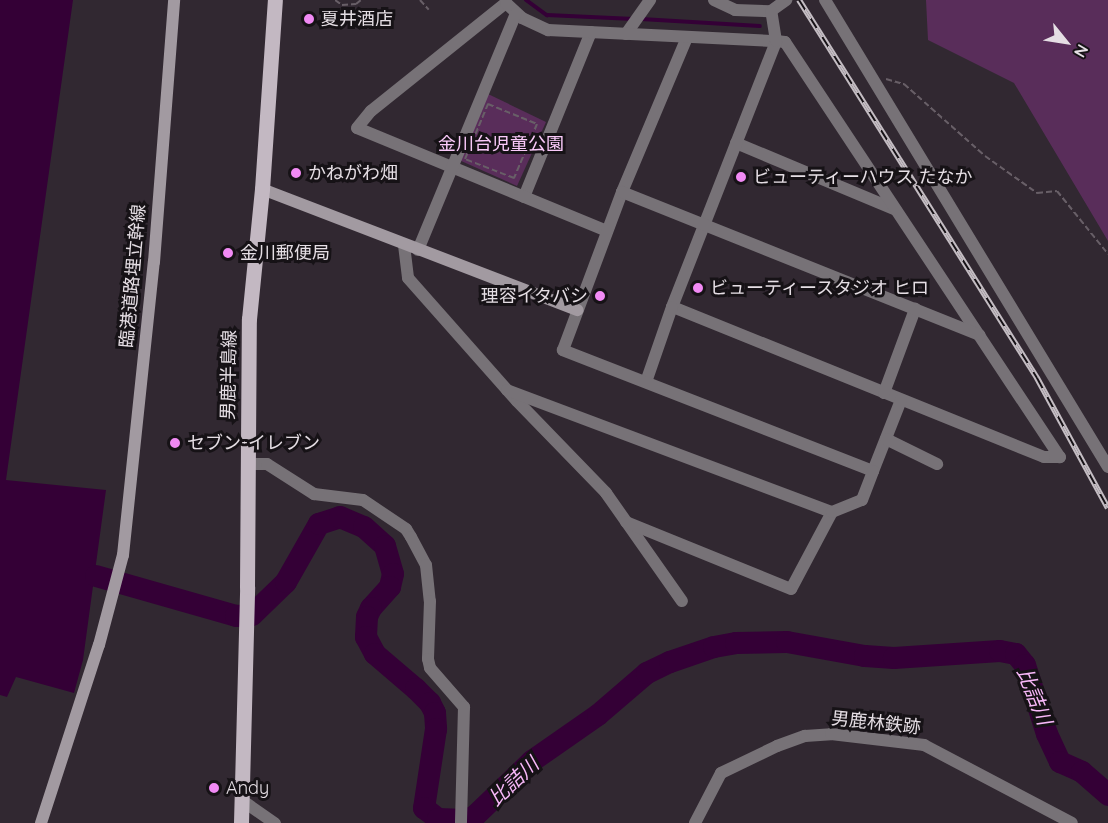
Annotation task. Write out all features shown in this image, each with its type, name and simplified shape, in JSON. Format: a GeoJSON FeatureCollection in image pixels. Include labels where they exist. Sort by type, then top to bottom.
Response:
{"type":"FeatureCollection","features":[{"type":"Feature","properties":{"kind":"main road","name":"男鹿半島線"},"geometry":{"type":"LineString","coordinates":[[241,823],[247,587],[249,319],[262,189],[275,0]]}},
{"type":"Feature","properties":{"kind":"street","name":"臨港道路埋立幹線"},"geometry":{"type":"LineString","coordinates":[[40,823],[110,607],[123,555],[154,262],[174,0]]}},
{"type":"Feature","properties":{"kind":"street"},"geometry":{"type":"LineString","coordinates":[[626,34],[650,0]]}},
{"type":"Feature","properties":{"kind":"street"},"geometry":{"type":"LineString","coordinates":[[714,0],[735,10],[771,11],[786,0]]}},
{"type":"Feature","properties":{"kind":"street"},"geometry":{"type":"LineString","coordinates":[[825,0],[1108,467]]}},
{"type":"Feature","properties":{"kind":"street"},"geometry":{"type":"LineString","coordinates":[[608,231],[357,128],[371,111],[506,3],[516,13],[548,30],[785,42],[1060,457],[1044,458],[672,307]]}},
{"type":"Feature","properties":{"kind":"street"},"geometry":{"type":"LineString","coordinates":[[646,382],[672,307],[776,41],[771,11]]}},
{"type":"Feature","properties":{"kind":"street"},"geometry":{"type":"LineString","coordinates":[[418,250],[516,13]]}},
{"type":"Feature","properties":{"kind":"street"},"geometry":{"type":"LineString","coordinates":[[524,197],[591,32]]}},
{"type":"Feature","properties":{"kind":"street"},"geometry":{"type":"LineString","coordinates":[[687,37],[622,192],[563,350],[873,471]]}},
{"type":"Feature","properties":{"kind":"street"},"geometry":{"type":"LineString","coordinates":[[736,144],[897,210]]}},
{"type":"Feature","properties":{"kind":"street"},"geometry":{"type":"LineString","coordinates":[[262,189],[578,310]]}},
{"type":"Feature","properties":{"kind":"street"},"geometry":{"type":"LineString","coordinates":[[622,192],[979,335]]}},
{"type":"Feature","properties":{"kind":"street"},"geometry":{"type":"LineString","coordinates":[[405,245],[408,278],[507,390],[606,493],[682,601]]}},
{"type":"Feature","properties":{"kind":"street"},"geometry":{"type":"LineString","coordinates":[[884,393],[915,309]]}},
{"type":"Feature","properties":{"kind":"street"},"geometry":{"type":"LineString","coordinates":[[507,390],[832,512]]}},
{"type":"Feature","properties":{"kind":"street"},"geometry":{"type":"LineString","coordinates":[[626,522],[791,589],[832,512],[862,500],[901,400]]}},
{"type":"Feature","properties":{"kind":"street"},"geometry":{"type":"LineString","coordinates":[[886,439],[937,464]]}},
{"type":"Feature","properties":{"kind":"street"},"geometry":{"type":"LineString","coordinates":[[248,464],[267,464],[314,494],[363,500],[406,529],[426,565],[430,601],[428,659],[430,668],[464,707],[461,819]]}},
{"type":"Feature","properties":{"kind":"street","name":"男鹿林鉄跡"},"geometry":{"type":"LineString","coordinates":[[696,823],[721,773],[777,746],[805,736],[831,734],[924,745],[1072,823]]}},
{"type":"Feature","properties":{"kind":"street"},"geometry":{"type":"LineString","coordinates":[[243,801],[275,823]]}},
{"type":"Feature","properties":{"kind":"path"},"geometry":{"type":"LineString","coordinates":[[335,0],[342,5],[356,4],[361,0]]}},
{"type":"Feature","properties":{"kind":"path"},"geometry":{"type":"LineString","coordinates":[[420,0],[429,10]]}},
{"type":"Feature","properties":{"kind":"path"},"geometry":{"type":"LineString","coordinates":[[872,76],[904,84],[986,156],[1037,193],[1057,191],[1092,230],[1108,254]]}},
{"type":"Feature","properties":{"kind":"path"},"geometry":{"type":"LineString","coordinates":[[488,104],[537,124],[514,178],[465,159],[488,104]]}},
{"type":"Feature","properties":{"kind":"green space"},"geometry":{"type":"Polygon","coordinates":[[[926,0],[1108,0],[1108,241],[1014,83],[928,40],[926,0]]]}},
{"type":"Feature","properties":{"kind":"green space","name":"金川台児童公園"},"geometry":{"type":"Polygon","coordinates":[[[488,94],[546,122],[517,186],[459,160],[488,94]]]}},
{"type":"Feature","properties":{"kind":"shaded area"},"geometry":{"type":"Polygon","coordinates":[[[0,0],[73,0],[6,480],[106,490],[83,660],[74,693],[16,677],[7,697],[0,695],[0,0]]]}},
{"type":"Feature","properties":{"kind":"waterway"},"geometry":{"type":"LineString","coordinates":[[526,0],[547,15],[634,19]]}},
{"type":"Feature","properties":{"kind":"waterway"},"geometry":{"type":"LineString","coordinates":[[641,19],[760,26]]}},
{"type":"Feature","properties":{"kind":"waterway","name":"比詰川"},"geometry":{"type":"LineString","coordinates":[[96,576],[236,616],[252,615],[286,582],[319,524],[340,517],[364,527],[385,546],[393,574],[390,587],[371,608],[367,617],[366,637],[375,654],[416,689],[430,703],[435,713],[436,729],[424,808],[438,819],[466,820],[475,816],[532,761],[598,715],[647,673],[670,662],[714,647],[736,643],[787,642],[865,656],[894,658],[1000,651],[1016,654],[1025,665],[1047,734],[1060,762],[1082,772],[1108,795]]}},
{"type":"Feature","properties":{"kind":"railway"},"geometry":{"type":"LineString","coordinates":[[799,0],[1037,378],[1108,508]]}},
{"type":"Feature","properties":{"kind":"place","name":"夏井酒店"},"geometry":{"type":"Point","coordinates":[309,19]}},
{"type":"Feature","properties":{"kind":"place","name":"かねがわ畑"},"geometry":{"type":"Point","coordinates":[296,173]}},
{"type":"Feature","properties":{"kind":"place","name":"ビューティーハウス たなか"},"geometry":{"type":"Point","coordinates":[741,177]}},
{"type":"Feature","properties":{"kind":"place","name":"金川郵便局"},"geometry":{"type":"Point","coordinates":[228,253]}},
{"type":"Feature","properties":{"kind":"place","name":"ビューティースタジオ ヒロ"},"geometry":{"type":"Point","coordinates":[698,288]}},
{"type":"Feature","properties":{"kind":"place","name":"理容イタバシ"},"geometry":{"type":"Point","coordinates":[600,296]}},
{"type":"Feature","properties":{"kind":"place","name":"セブン-イレブン"},"geometry":{"type":"Point","coordinates":[175,443]}},
{"type":"Feature","properties":{"kind":"place","name":"Andy"},"geometry":{"type":"Point","coordinates":[214,788]}}]}
